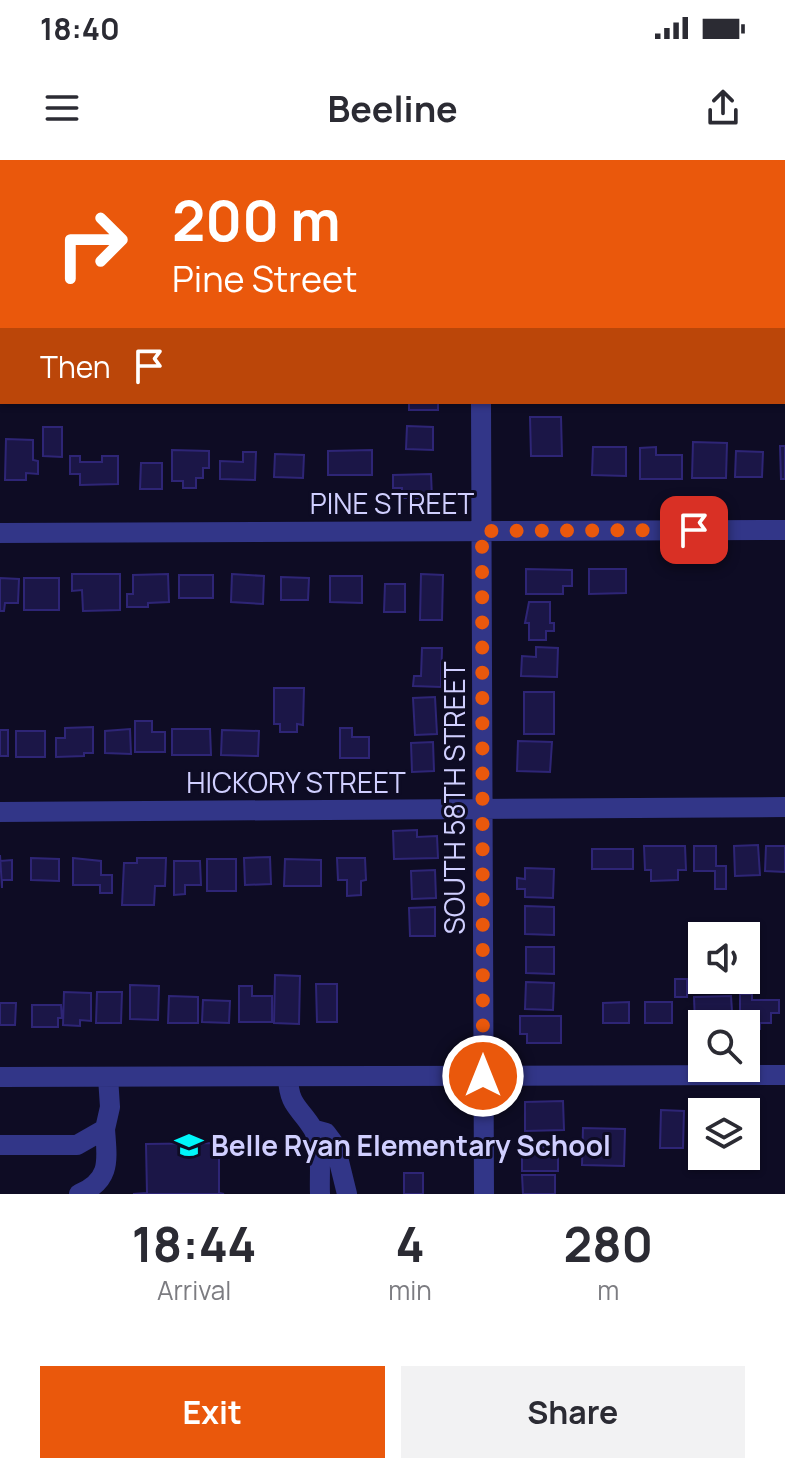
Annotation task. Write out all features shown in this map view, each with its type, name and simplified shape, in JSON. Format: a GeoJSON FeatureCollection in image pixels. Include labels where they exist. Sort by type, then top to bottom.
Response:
{"type":"FeatureCollection","features":[{"type":"Feature","properties":{"kind":"street","name":"SOUTH 58TH STREET"},"geometry":{"type":"LineString","coordinates":[[481,404],[484,1194]]}},
{"type":"Feature","properties":{"kind":"street","name":"PINE STREET"},"geometry":{"type":"LineString","coordinates":[[0,533],[785,530]]}},
{"type":"Feature","properties":{"kind":"street","name":"HICKORY STREET"},"geometry":{"type":"LineString","coordinates":[[0,812],[785,807]]}},
{"type":"Feature","properties":{"kind":"street"},"geometry":{"type":"LineString","coordinates":[[0,1077],[785,1075]]}},
{"type":"Feature","properties":{"kind":"street"},"geometry":{"type":"LineString","coordinates":[[79,1194],[101,1179],[108,1162],[105,1129],[110,1107],[108,1077]]}},
{"type":"Feature","properties":{"kind":"street"},"geometry":{"type":"LineString","coordinates":[[288,1077],[289,1091],[296,1108],[315,1130],[320,1194]]}},
{"type":"Feature","properties":{"kind":"street"},"geometry":{"type":"LineString","coordinates":[[0,1145],[77,1145],[105,1129]]}},
{"type":"Feature","properties":{"kind":"street"},"geometry":{"type":"LineString","coordinates":[[315,1130],[326,1133],[335,1145],[347,1194]]}},
{"type":"Feature","properties":{"kind":"building"},"geometry":{"type":"Polygon","coordinates":[[[409,404],[438,404],[438,410],[409,410],[409,404]]]}},
{"type":"Feature","properties":{"kind":"building"},"geometry":{"type":"Polygon","coordinates":[[[530,417],[561,417],[562,456],[531,456],[530,417]]]}},
{"type":"Feature","properties":{"kind":"building"},"geometry":{"type":"Polygon","coordinates":[[[407,426],[433,427],[433,450],[406,449],[407,426]]]}},
{"type":"Feature","properties":{"kind":"building"},"geometry":{"type":"Polygon","coordinates":[[[43,427],[62,427],[62,457],[43,456],[43,427]]]}},
{"type":"Feature","properties":{"kind":"building"},"geometry":{"type":"Polygon","coordinates":[[[6,439],[33,440],[33,460],[38,461],[38,474],[26,473],[26,480],[5,480],[6,439]]]}},
{"type":"Feature","properties":{"kind":"building"},"geometry":{"type":"Polygon","coordinates":[[[693,442],[727,443],[726,478],[692,478],[693,442]]]}},
{"type":"Feature","properties":{"kind":"building"},"geometry":{"type":"Polygon","coordinates":[[[780,446],[785,446],[785,479],[781,479],[780,446]]]}},
{"type":"Feature","properties":{"kind":"building"},"geometry":{"type":"Polygon","coordinates":[[[593,447],[626,447],[626,476],[592,475],[593,447]]]}},
{"type":"Feature","properties":{"kind":"building"},"geometry":{"type":"Polygon","coordinates":[[[656,447],[656,455],[682,455],[682,479],[640,479],[640,448],[656,447]]]}},
{"type":"Feature","properties":{"kind":"building"},"geometry":{"type":"Polygon","coordinates":[[[172,450],[209,451],[209,468],[203,468],[203,478],[196,478],[196,488],[183,488],[183,481],[172,481],[172,450]]]}},
{"type":"Feature","properties":{"kind":"building"},"geometry":{"type":"Polygon","coordinates":[[[372,450],[372,475],[328,475],[328,451],[372,450]]]}},
{"type":"Feature","properties":{"kind":"building"},"geometry":{"type":"Polygon","coordinates":[[[736,451],[763,452],[762,477],[735,477],[736,451]]]}},
{"type":"Feature","properties":{"kind":"building"},"geometry":{"type":"Polygon","coordinates":[[[243,452],[256,452],[255,480],[220,479],[220,461],[243,462],[243,452]]]}},
{"type":"Feature","properties":{"kind":"building"},"geometry":{"type":"Polygon","coordinates":[[[275,454],[304,455],[303,478],[274,477],[275,454]]]}},
{"type":"Feature","properties":{"kind":"building"},"geometry":{"type":"Polygon","coordinates":[[[70,456],[80,456],[80,462],[102,462],[102,456],[118,456],[118,484],[80,485],[80,474],[70,474],[70,456]]]}},
{"type":"Feature","properties":{"kind":"building"},"geometry":{"type":"Polygon","coordinates":[[[141,463],[162,463],[162,489],[140,489],[141,463]]]}},
{"type":"Feature","properties":{"kind":"building"},"geometry":{"type":"Polygon","coordinates":[[[431,474],[432,498],[402,498],[402,488],[393,488],[393,475],[431,474]]]}},
{"type":"Feature","properties":{"kind":"building"},"geometry":{"type":"Polygon","coordinates":[[[526,569],[572,570],[572,586],[563,586],[563,594],[526,594],[526,569]]]}},
{"type":"Feature","properties":{"kind":"building"},"geometry":{"type":"Polygon","coordinates":[[[589,569],[626,569],[626,593],[589,594],[589,569]]]}},
{"type":"Feature","properties":{"kind":"building"},"geometry":{"type":"Polygon","coordinates":[[[72,574],[120,574],[120,610],[83,611],[82,590],[72,591],[72,574]]]}},
{"type":"Feature","properties":{"kind":"building"},"geometry":{"type":"Polygon","coordinates":[[[168,574],[169,602],[148,603],[148,607],[127,607],[127,594],[133,594],[133,575],[168,574]]]}},
{"type":"Feature","properties":{"kind":"building"},"geometry":{"type":"Polygon","coordinates":[[[232,574],[264,576],[263,604],[231,602],[232,574]]]}},
{"type":"Feature","properties":{"kind":"building"},"geometry":{"type":"Polygon","coordinates":[[[421,574],[443,575],[442,620],[420,620],[421,574]]]}},
{"type":"Feature","properties":{"kind":"building"},"geometry":{"type":"Polygon","coordinates":[[[179,575],[213,575],[213,598],[179,598],[179,575]]]}},
{"type":"Feature","properties":{"kind":"building"},"geometry":{"type":"Polygon","coordinates":[[[330,576],[362,576],[362,603],[330,602],[330,576]]]}},
{"type":"Feature","properties":{"kind":"building"},"geometry":{"type":"Polygon","coordinates":[[[281,577],[309,578],[308,600],[281,600],[281,577]]]}},
{"type":"Feature","properties":{"kind":"building"},"geometry":{"type":"Polygon","coordinates":[[[0,578],[19,579],[18,603],[5,603],[4,611],[0,611],[0,578]]]}},
{"type":"Feature","properties":{"kind":"building"},"geometry":{"type":"Polygon","coordinates":[[[24,578],[59,578],[59,610],[24,610],[24,578]]]}},
{"type":"Feature","properties":{"kind":"building"},"geometry":{"type":"Polygon","coordinates":[[[385,584],[405,584],[405,612],[384,612],[385,584]]]}},
{"type":"Feature","properties":{"kind":"building"},"geometry":{"type":"Polygon","coordinates":[[[529,602],[550,602],[550,623],[554,623],[554,631],[546,631],[546,640],[529,640],[529,623],[525,623],[529,602]]]}},
{"type":"Feature","properties":{"kind":"building"},"geometry":{"type":"Polygon","coordinates":[[[536,647],[558,648],[557,677],[521,676],[522,656],[536,657],[536,647]]]}},
{"type":"Feature","properties":{"kind":"building"},"geometry":{"type":"Polygon","coordinates":[[[422,648],[442,648],[441,687],[413,686],[414,676],[421,676],[422,648]]]}},
{"type":"Feature","properties":{"kind":"building"},"geometry":{"type":"Polygon","coordinates":[[[274,688],[304,688],[303,725],[297,724],[297,732],[280,732],[280,724],[274,724],[274,688]]]}},
{"type":"Feature","properties":{"kind":"building"},"geometry":{"type":"Polygon","coordinates":[[[524,692],[554,692],[554,734],[524,734],[524,692]]]}},
{"type":"Feature","properties":{"kind":"building"},"geometry":{"type":"Polygon","coordinates":[[[435,697],[437,734],[415,735],[413,698],[435,697]]]}},
{"type":"Feature","properties":{"kind":"building"},"geometry":{"type":"Polygon","coordinates":[[[135,721],[152,721],[152,732],[165,732],[165,752],[135,752],[135,721]]]}},
{"type":"Feature","properties":{"kind":"building"},"geometry":{"type":"Polygon","coordinates":[[[93,727],[93,753],[56,757],[56,738],[65,738],[65,728],[93,727]]]}},
{"type":"Feature","properties":{"kind":"building"},"geometry":{"type":"Polygon","coordinates":[[[340,728],[352,728],[352,737],[369,737],[369,758],[340,758],[340,728]]]}},
{"type":"Feature","properties":{"kind":"building"},"geometry":{"type":"Polygon","coordinates":[[[130,729],[131,754],[105,753],[105,731],[130,729]]]}},
{"type":"Feature","properties":{"kind":"building"},"geometry":{"type":"Polygon","coordinates":[[[172,729],[210,729],[211,755],[172,755],[172,729]]]}},
{"type":"Feature","properties":{"kind":"building"},"geometry":{"type":"Polygon","coordinates":[[[0,730],[8,730],[8,756],[0,756],[0,730]]]}},
{"type":"Feature","properties":{"kind":"building"},"geometry":{"type":"Polygon","coordinates":[[[222,730],[259,731],[258,756],[221,755],[222,730]]]}},
{"type":"Feature","properties":{"kind":"building"},"geometry":{"type":"Polygon","coordinates":[[[16,731],[45,731],[45,757],[16,757],[16,731]]]}},
{"type":"Feature","properties":{"kind":"building"},"geometry":{"type":"Polygon","coordinates":[[[518,741],[552,742],[550,772],[517,771],[518,741]]]}},
{"type":"Feature","properties":{"kind":"building"},"geometry":{"type":"Polygon","coordinates":[[[433,742],[434,771],[412,772],[411,743],[433,742]]]}},
{"type":"Feature","properties":{"kind":"building"},"geometry":{"type":"Polygon","coordinates":[[[417,830],[417,837],[437,836],[438,858],[394,859],[393,831],[417,830]]]}},
{"type":"Feature","properties":{"kind":"building"},"geometry":{"type":"Polygon","coordinates":[[[758,845],[760,875],[735,876],[734,846],[758,845]]]}},
{"type":"Feature","properties":{"kind":"building"},"geometry":{"type":"Polygon","coordinates":[[[644,846],[685,846],[686,870],[678,870],[678,880],[651,881],[651,870],[645,870],[644,846]]]}},
{"type":"Feature","properties":{"kind":"building"},"geometry":{"type":"Polygon","coordinates":[[[694,846],[716,846],[716,866],[726,866],[726,889],[715,889],[715,871],[694,871],[694,846]]]}},
{"type":"Feature","properties":{"kind":"building"},"geometry":{"type":"Polygon","coordinates":[[[766,846],[785,846],[785,872],[765,871],[766,846]]]}},
{"type":"Feature","properties":{"kind":"building"},"geometry":{"type":"Polygon","coordinates":[[[592,849],[633,849],[633,869],[592,869],[592,849]]]}},
{"type":"Feature","properties":{"kind":"building"},"geometry":{"type":"Polygon","coordinates":[[[270,857],[271,884],[245,885],[244,858],[270,857]]]}},
{"type":"Feature","properties":{"kind":"building"},"geometry":{"type":"Polygon","coordinates":[[[31,858],[59,859],[59,881],[31,880],[31,858]]]}},
{"type":"Feature","properties":{"kind":"building"},"geometry":{"type":"Polygon","coordinates":[[[73,858],[101,861],[101,875],[112,875],[112,893],[100,893],[100,885],[73,885],[73,858]]]}},
{"type":"Feature","properties":{"kind":"building"},"geometry":{"type":"Polygon","coordinates":[[[137,858],[166,858],[165,886],[155,886],[154,905],[122,905],[124,863],[137,863],[137,858]]]}},
{"type":"Feature","properties":{"kind":"building"},"geometry":{"type":"Polygon","coordinates":[[[337,858],[365,858],[366,880],[361,881],[361,895],[347,896],[347,880],[338,880],[337,858]]]}},
{"type":"Feature","properties":{"kind":"building"},"geometry":{"type":"Polygon","coordinates":[[[207,859],[236,859],[236,891],[207,891],[207,859]]]}},
{"type":"Feature","properties":{"kind":"building"},"geometry":{"type":"Polygon","coordinates":[[[285,859],[321,860],[321,886],[284,886],[285,859]]]}},
{"type":"Feature","properties":{"kind":"building"},"geometry":{"type":"Polygon","coordinates":[[[12,860],[12,880],[2,880],[2,888],[0,861],[12,860]]]}},
{"type":"Feature","properties":{"kind":"building"},"geometry":{"type":"Polygon","coordinates":[[[174,861],[200,861],[201,885],[185,885],[185,894],[174,895],[174,861]]]}},
{"type":"Feature","properties":{"kind":"building"},"geometry":{"type":"Polygon","coordinates":[[[525,868],[554,869],[553,898],[525,897],[525,889],[517,889],[517,878],[525,879],[525,868]]]}},
{"type":"Feature","properties":{"kind":"building"},"geometry":{"type":"Polygon","coordinates":[[[435,870],[436,898],[412,899],[411,871],[435,870]]]}},
{"type":"Feature","properties":{"kind":"building"},"geometry":{"type":"Polygon","coordinates":[[[525,906],[554,907],[554,935],[525,934],[525,906]]]}},
{"type":"Feature","properties":{"kind":"building"},"geometry":{"type":"Polygon","coordinates":[[[435,907],[435,936],[410,936],[409,908],[435,907]]]}},
{"type":"Feature","properties":{"kind":"building"},"geometry":{"type":"Polygon","coordinates":[[[526,947],[554,947],[554,974],[526,973],[526,947]]]}},
{"type":"Feature","properties":{"kind":"building"},"geometry":{"type":"Polygon","coordinates":[[[275,975],[300,976],[299,1024],[274,1023],[275,975]]]}},
{"type":"Feature","properties":{"kind":"building"},"geometry":{"type":"Polygon","coordinates":[[[675,979],[687,979],[687,997],[675,997],[675,979]]]}},
{"type":"Feature","properties":{"kind":"building"},"geometry":{"type":"Polygon","coordinates":[[[526,982],[554,983],[553,1010],[525,1009],[526,982]]]}},
{"type":"Feature","properties":{"kind":"building"},"geometry":{"type":"Polygon","coordinates":[[[316,984],[337,984],[337,1022],[317,1022],[316,984]]]}},
{"type":"Feature","properties":{"kind":"building"},"geometry":{"type":"Polygon","coordinates":[[[130,985],[159,986],[158,1020],[130,1019],[130,985]]]}},
{"type":"Feature","properties":{"kind":"building"},"geometry":{"type":"Polygon","coordinates":[[[239,986],[252,986],[252,996],[272,996],[272,1022],[239,1022],[239,986]]]}},
{"type":"Feature","properties":{"kind":"building"},"geometry":{"type":"Polygon","coordinates":[[[64,992],[91,993],[91,1021],[80,1020],[80,1026],[63,1025],[64,992]]]}},
{"type":"Feature","properties":{"kind":"building"},"geometry":{"type":"Polygon","coordinates":[[[97,992],[122,992],[121,1023],[96,1023],[97,992]]]}},
{"type":"Feature","properties":{"kind":"building"},"geometry":{"type":"Polygon","coordinates":[[[740,994],[752,994],[752,1000],[779,1000],[779,1013],[771,1013],[771,1023],[760,1023],[760,1010],[740,1010],[740,994]]]}},
{"type":"Feature","properties":{"kind":"building"},"geometry":{"type":"Polygon","coordinates":[[[169,996],[198,997],[198,1023],[168,1023],[169,996]]]}},
{"type":"Feature","properties":{"kind":"building"},"geometry":{"type":"Polygon","coordinates":[[[731,996],[732,1010],[694,1010],[694,997],[731,996]]]}},
{"type":"Feature","properties":{"kind":"building"},"geometry":{"type":"Polygon","coordinates":[[[203,1000],[230,1001],[229,1023],[202,1022],[203,1000]]]}},
{"type":"Feature","properties":{"kind":"building"},"geometry":{"type":"Polygon","coordinates":[[[629,1002],[629,1023],[603,1023],[603,1003],[629,1002]]]}},
{"type":"Feature","properties":{"kind":"building"},"geometry":{"type":"Polygon","coordinates":[[[645,1002],[672,1002],[672,1023],[645,1023],[645,1002]]]}},
{"type":"Feature","properties":{"kind":"building"},"geometry":{"type":"Polygon","coordinates":[[[0,1003],[16,1003],[15,1025],[0,1025],[0,1003]]]}},
{"type":"Feature","properties":{"kind":"building"},"geometry":{"type":"Polygon","coordinates":[[[32,1005],[61,1005],[62,1018],[58,1018],[58,1027],[32,1027],[32,1005]]]}},
{"type":"Feature","properties":{"kind":"building"},"geometry":{"type":"Polygon","coordinates":[[[520,1016],[561,1016],[561,1043],[527,1043],[527,1034],[520,1034],[520,1016]]]}},
{"type":"Feature","properties":{"kind":"building"},"geometry":{"type":"Polygon","coordinates":[[[563,1101],[564,1130],[525,1131],[525,1102],[563,1101]]]}},
{"type":"Feature","properties":{"kind":"building"},"geometry":{"type":"Polygon","coordinates":[[[661,1110],[684,1111],[683,1148],[660,1148],[661,1110]]]}},
{"type":"Feature","properties":{"kind":"building"},"geometry":{"type":"Polygon","coordinates":[[[583,1128],[625,1129],[624,1166],[582,1165],[583,1128]]]}},
{"type":"Feature","properties":{"kind":"building"},"geometry":{"type":"Polygon","coordinates":[[[219,1143],[219,1193],[224,1194],[133,1194],[147,1193],[146,1144],[219,1143]]]}},
{"type":"Feature","properties":{"kind":"building"},"geometry":{"type":"Polygon","coordinates":[[[522,1147],[558,1147],[558,1171],[522,1171],[522,1147]]]}},
{"type":"Feature","properties":{"kind":"building"},"geometry":{"type":"Polygon","coordinates":[[[404,1173],[423,1173],[423,1194],[404,1194],[404,1173]]]}},
{"type":"Feature","properties":{"kind":"building"},"geometry":{"type":"Polygon","coordinates":[[[522,1175],[555,1175],[555,1194],[523,1194],[522,1175]]]}},
{"type":"Feature","properties":{"kind":"place","name":"Belle Ryan Elementary School"},"geometry":{"type":"Point","coordinates":[189,1145]}},
{"type":"Feature","properties":{"kind":"route"},"geometry":{"type":"LineString","coordinates":[[483,1076],[482,531],[694,530]]}}]}
